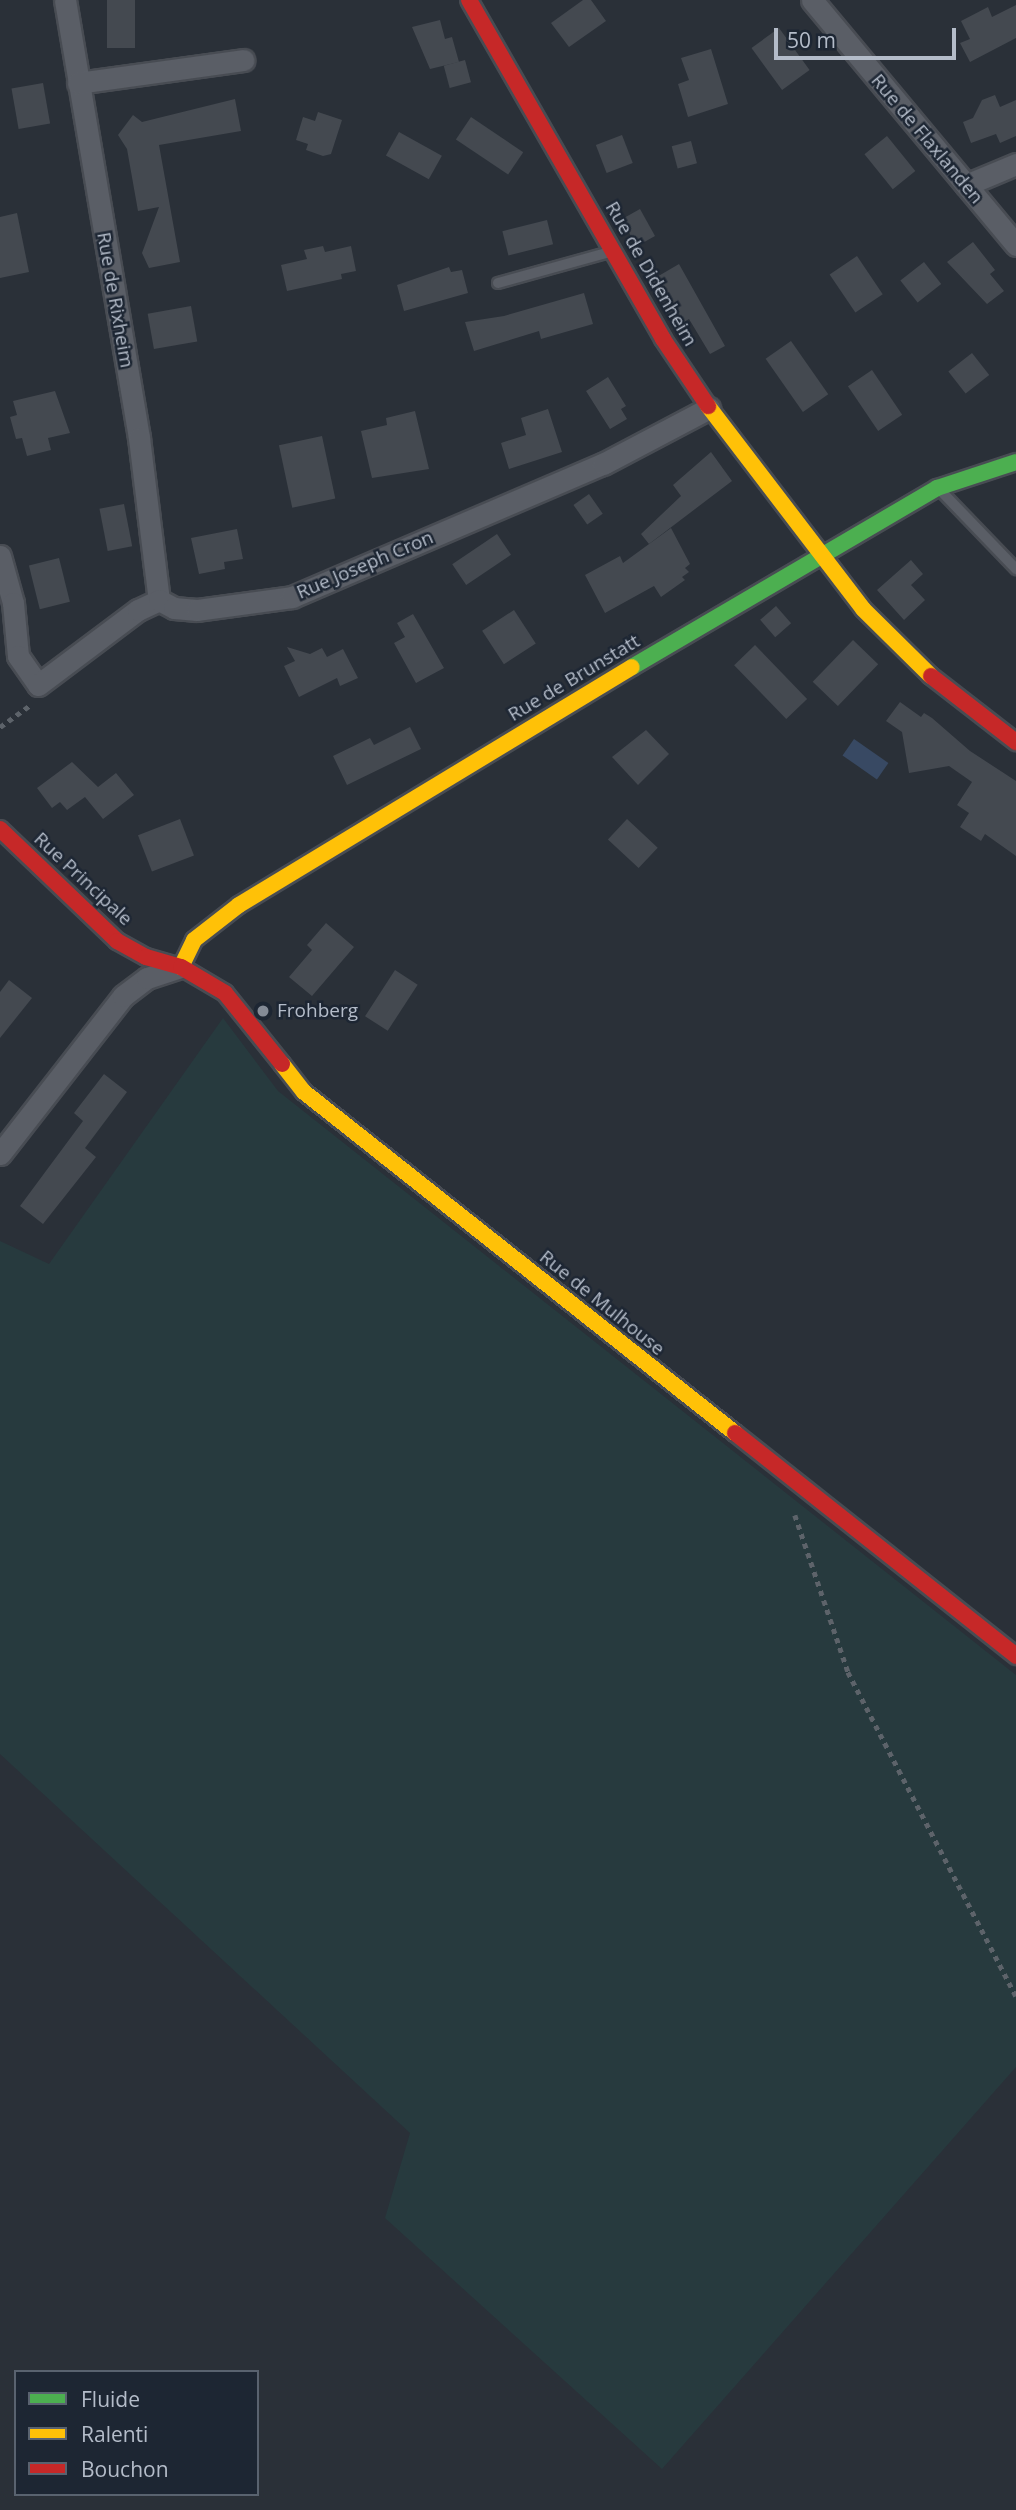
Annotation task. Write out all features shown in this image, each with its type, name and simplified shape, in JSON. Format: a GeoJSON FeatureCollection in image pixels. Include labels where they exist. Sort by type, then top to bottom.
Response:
{"type":"FeatureCollection","features":[{"type":"Feature","properties":{"kind":"main road","name":"Rue de Didenheim"},"geometry":{"type":"LineString","coordinates":[[469,0],[612,251],[709,408],[819,554],[919,665],[954,698],[1016,742]]}},
{"type":"Feature","properties":{"kind":"main road","name":"Rue de Brunstatt"},"geometry":{"type":"LineString","coordinates":[[181,967],[194,940],[239,905],[819,554],[937,488],[1016,463]]}},
{"type":"Feature","properties":{"kind":"main road","name":"Rue Principale"},"geometry":{"type":"LineString","coordinates":[[0,829],[117,941],[146,957],[181,967]]}},
{"type":"Feature","properties":{"kind":"main road","name":"Rue de Mulhouse"},"geometry":{"type":"LineString","coordinates":[[181,967],[240,1007],[304,1092],[803,1490],[1016,1656]]}},
{"type":"Feature","properties":{"kind":"street","name":"Rue de Rixheim"},"geometry":{"type":"LineString","coordinates":[[65,0],[139,438],[159,600]]}},
{"type":"Feature","properties":{"kind":"street","name":"Rue de Flaxlanden"},"geometry":{"type":"LineString","coordinates":[[812,0],[1016,245]]}},
{"type":"Feature","properties":{"kind":"street"},"geometry":{"type":"LineString","coordinates":[[78,83],[243,60]]}},
{"type":"Feature","properties":{"kind":"street"},"geometry":{"type":"LineString","coordinates":[[965,185],[1016,164]]}},
{"type":"Feature","properties":{"kind":"street","name":"Rue Joseph Cron"},"geometry":{"type":"LineString","coordinates":[[159,600],[174,608],[197,610],[292,597],[603,464],[709,408]]}},
{"type":"Feature","properties":{"kind":"street"},"geometry":{"type":"LineString","coordinates":[[0,556],[13,603],[18,656],[33,680],[138,610],[159,600]]}},
{"type":"Feature","properties":{"kind":"street"},"geometry":{"type":"LineString","coordinates":[[0,1154],[123,996],[147,978],[181,967]]}},
{"type":"Feature","properties":{"kind":"lane"},"geometry":{"type":"LineString","coordinates":[[498,283],[612,251]]}},
{"type":"Feature","properties":{"kind":"lane"},"geometry":{"type":"LineString","coordinates":[[937,488],[1016,569]]}},
{"type":"Feature","properties":{"kind":"path"},"geometry":{"type":"LineString","coordinates":[[0,727],[32,703],[33,680]]}},
{"type":"Feature","properties":{"kind":"path"},"geometry":{"type":"LineString","coordinates":[[803,1490],[795,1513],[848,1672],[1016,1996]]}},
{"type":"Feature","properties":{"kind":"green space"},"geometry":{"type":"Polygon","coordinates":[[[223,1018],[278,1091],[1016,1675],[1016,2067],[662,2469],[385,2218],[410,2133],[0,1754],[0,1241],[49,1264],[223,1018]]]}},
{"type":"Feature","properties":{"kind":"water"},"geometry":{"type":"Polygon","coordinates":[[[854,739],[888,763],[877,779],[843,755],[854,739]]]}},
{"type":"Feature","properties":{"kind":"building"},"geometry":{"type":"Polygon","coordinates":[[[107,0],[135,0],[135,48],[107,48],[107,0]]]}},
{"type":"Feature","properties":{"kind":"building"},"geometry":{"type":"Polygon","coordinates":[[[583,0],[591,0],[606,21],[569,47],[551,23],[583,0]]]}},
{"type":"Feature","properties":{"kind":"building"},"geometry":{"type":"Polygon","coordinates":[[[1016,5],[1016,38],[970,62],[960,43],[970,39],[961,21],[988,7],[992,17],[1016,5]]]}},
{"type":"Feature","properties":{"kind":"building"},"geometry":{"type":"Polygon","coordinates":[[[440,20],[445,39],[452,37],[459,62],[430,69],[412,27],[440,20]]]}},
{"type":"Feature","properties":{"kind":"building"},"geometry":{"type":"Polygon","coordinates":[[[779,28],[810,70],[782,90],[751,48],[779,28]]]}},
{"type":"Feature","properties":{"kind":"building"},"geometry":{"type":"Polygon","coordinates":[[[711,49],[728,104],[688,117],[678,84],[689,80],[681,58],[711,49]]]}},
{"type":"Feature","properties":{"kind":"building"},"geometry":{"type":"Polygon","coordinates":[[[465,60],[471,82],[450,88],[444,66],[465,60]]]}},
{"type":"Feature","properties":{"kind":"building"},"geometry":{"type":"Polygon","coordinates":[[[43,83],[50,123],[19,129],[11,89],[43,83]]]}},
{"type":"Feature","properties":{"kind":"building"},"geometry":{"type":"Polygon","coordinates":[[[995,95],[1000,107],[1016,100],[1016,136],[1000,143],[996,134],[971,143],[963,122],[973,118],[982,100],[995,95]]]}},
{"type":"Feature","properties":{"kind":"building"},"geometry":{"type":"Polygon","coordinates":[[[235,99],[241,131],[159,145],[180,262],[149,268],[142,253],[159,207],[138,211],[127,149],[118,135],[133,115],[142,122],[235,99]]]}},
{"type":"Feature","properties":{"kind":"building"},"geometry":{"type":"Polygon","coordinates":[[[318,112],[342,120],[331,154],[323,156],[306,150],[308,144],[296,140],[303,117],[315,121],[318,112]]]}},
{"type":"Feature","properties":{"kind":"building"},"geometry":{"type":"Polygon","coordinates":[[[471,117],[523,152],[508,175],[456,139],[471,117]]]}},
{"type":"Feature","properties":{"kind":"building"},"geometry":{"type":"Polygon","coordinates":[[[399,132],[442,156],[429,179],[386,156],[399,132]]]}},
{"type":"Feature","properties":{"kind":"building"},"geometry":{"type":"Polygon","coordinates":[[[622,135],[633,163],[607,173],[596,145],[622,135]]]}},
{"type":"Feature","properties":{"kind":"building"},"geometry":{"type":"Polygon","coordinates":[[[887,136],[915,171],[893,189],[864,154],[887,136]]]}},
{"type":"Feature","properties":{"kind":"building"},"geometry":{"type":"Polygon","coordinates":[[[691,141],[697,163],[678,168],[672,146],[691,141]]]}},
{"type":"Feature","properties":{"kind":"building"},"geometry":{"type":"Polygon","coordinates":[[[640,209],[655,236],[637,246],[622,219],[640,209]]]}},
{"type":"Feature","properties":{"kind":"building"},"geometry":{"type":"Polygon","coordinates":[[[17,213],[29,272],[0,278],[0,217],[17,213]]]}},
{"type":"Feature","properties":{"kind":"building"},"geometry":{"type":"Polygon","coordinates":[[[547,220],[553,244],[508,255],[502,231],[547,220]]]}},
{"type":"Feature","properties":{"kind":"building"},"geometry":{"type":"Polygon","coordinates":[[[973,242],[995,270],[990,274],[1004,291],[987,304],[947,262],[973,242]]]}},
{"type":"Feature","properties":{"kind":"building"},"geometry":{"type":"Polygon","coordinates":[[[323,246],[325,252],[351,246],[356,271],[341,274],[342,279],[287,291],[281,265],[307,259],[304,250],[323,246]]]}},
{"type":"Feature","properties":{"kind":"building"},"geometry":{"type":"Polygon","coordinates":[[[857,256],[883,294],[855,313],[830,274],[857,256]]]}},
{"type":"Feature","properties":{"kind":"building"},"geometry":{"type":"Polygon","coordinates":[[[924,262],[941,284],[918,303],[900,280],[924,262]]]}},
{"type":"Feature","properties":{"kind":"building"},"geometry":{"type":"Polygon","coordinates":[[[679,264],[725,346],[710,354],[689,319],[676,327],[650,281],[679,264]]]}},
{"type":"Feature","properties":{"kind":"building"},"geometry":{"type":"Polygon","coordinates":[[[449,267],[451,272],[462,270],[468,293],[404,311],[397,285],[449,267]]]}},
{"type":"Feature","properties":{"kind":"building"},"geometry":{"type":"Polygon","coordinates":[[[584,293],[593,324],[541,339],[539,331],[474,351],[465,322],[504,316],[584,293]]]}},
{"type":"Feature","properties":{"kind":"building"},"geometry":{"type":"Polygon","coordinates":[[[191,306],[197,341],[154,349],[148,314],[191,306]]]}},
{"type":"Feature","properties":{"kind":"building"},"geometry":{"type":"Polygon","coordinates":[[[791,341],[828,394],[803,412],[766,359],[791,341]]]}},
{"type":"Feature","properties":{"kind":"building"},"geometry":{"type":"Polygon","coordinates":[[[972,353],[989,375],[966,394],[948,371],[972,353]]]}},
{"type":"Feature","properties":{"kind":"building"},"geometry":{"type":"Polygon","coordinates":[[[872,370],[902,415],[878,431],[848,386],[872,370]]]}},
{"type":"Feature","properties":{"kind":"building"},"geometry":{"type":"Polygon","coordinates":[[[608,377],[626,406],[621,409],[627,419],[610,429],[586,391],[608,377]]]}},
{"type":"Feature","properties":{"kind":"building"},"geometry":{"type":"Polygon","coordinates":[[[55,391],[70,433],[48,438],[51,450],[27,456],[22,438],[16,439],[10,417],[17,415],[13,401],[55,391]]]}},
{"type":"Feature","properties":{"kind":"building"},"geometry":{"type":"Polygon","coordinates":[[[548,409],[562,452],[509,469],[501,443],[526,435],[521,418],[548,409]]]}},
{"type":"Feature","properties":{"kind":"building"},"geometry":{"type":"Polygon","coordinates":[[[415,411],[429,469],[372,478],[361,431],[387,425],[386,418],[415,411]]]}},
{"type":"Feature","properties":{"kind":"building"},"geometry":{"type":"Polygon","coordinates":[[[322,436],[335,499],[292,508],[279,445],[322,436]]]}},
{"type":"Feature","properties":{"kind":"building"},"geometry":{"type":"Polygon","coordinates":[[[711,452],[732,481],[649,544],[641,534],[681,496],[673,485],[711,452]]]}},
{"type":"Feature","properties":{"kind":"building"},"geometry":{"type":"Polygon","coordinates":[[[589,494],[603,514],[587,525],[573,505],[589,494]]]}},
{"type":"Feature","properties":{"kind":"building"},"geometry":{"type":"Polygon","coordinates":[[[124,504],[132,546],[108,551],[99,509],[124,504]]]}},
{"type":"Feature","properties":{"kind":"building"},"geometry":{"type":"Polygon","coordinates":[[[671,528],[690,564],[685,568],[689,572],[682,577],[685,580],[661,597],[654,586],[605,613],[585,575],[620,556],[623,563],[671,528]]]}},
{"type":"Feature","properties":{"kind":"building"},"geometry":{"type":"Polygon","coordinates":[[[237,529],[243,559],[224,562],[225,569],[199,574],[191,538],[237,529]]]}},
{"type":"Feature","properties":{"kind":"building"},"geometry":{"type":"Polygon","coordinates":[[[497,534],[511,555],[466,585],[452,564],[497,534]]]}},
{"type":"Feature","properties":{"kind":"building"},"geometry":{"type":"Polygon","coordinates":[[[59,558],[70,602],[40,609],[29,565],[59,558]]]}},
{"type":"Feature","properties":{"kind":"building"},"geometry":{"type":"Polygon","coordinates":[[[911,560],[923,574],[911,585],[925,600],[904,620],[877,590],[911,560]]]}},
{"type":"Feature","properties":{"kind":"building"},"geometry":{"type":"Polygon","coordinates":[[[776,606],[791,623],[775,637],[760,620],[776,606]]]}},
{"type":"Feature","properties":{"kind":"building"},"geometry":{"type":"Polygon","coordinates":[[[514,610],[536,644],[504,664],[482,631],[514,610]]]}},
{"type":"Feature","properties":{"kind":"building"},"geometry":{"type":"Polygon","coordinates":[[[413,614],[444,668],[416,683],[394,643],[405,637],[397,623],[413,614]]]}},
{"type":"Feature","properties":{"kind":"building"},"geometry":{"type":"Polygon","coordinates":[[[853,640],[878,664],[838,706],[813,682],[853,640]]]}},
{"type":"Feature","properties":{"kind":"building"},"geometry":{"type":"Polygon","coordinates":[[[755,645],[807,699],[786,719],[734,665],[755,645]]]}},
{"type":"Feature","properties":{"kind":"building"},"geometry":{"type":"Polygon","coordinates":[[[287,647],[310,654],[322,648],[327,657],[343,649],[358,678],[340,686],[337,678],[299,697],[284,666],[295,661],[287,647]]]}},
{"type":"Feature","properties":{"kind":"building"},"geometry":{"type":"Polygon","coordinates":[[[900,702],[921,717],[924,713],[932,718],[970,751],[1016,781],[1016,856],[985,834],[981,841],[960,827],[969,813],[957,805],[972,782],[949,766],[909,773],[902,732],[886,721],[900,702]]]}},
{"type":"Feature","properties":{"kind":"building"},"geometry":{"type":"Polygon","coordinates":[[[410,727],[421,749],[347,785],[333,756],[370,738],[374,745],[410,727]]]}},
{"type":"Feature","properties":{"kind":"building"},"geometry":{"type":"Polygon","coordinates":[[[646,730],[669,754],[638,785],[612,757],[646,730]]]}},
{"type":"Feature","properties":{"kind":"building"},"geometry":{"type":"Polygon","coordinates":[[[72,762],[98,787],[116,773],[134,795],[103,819],[85,797],[67,810],[60,802],[52,808],[37,788],[72,762]]]}},
{"type":"Feature","properties":{"kind":"building"},"geometry":{"type":"Polygon","coordinates":[[[180,819],[194,855],[152,872],[138,835],[180,819]]]}},
{"type":"Feature","properties":{"kind":"building"},"geometry":{"type":"Polygon","coordinates":[[[627,819],[658,848],[639,868],[608,839],[627,819]]]}},
{"type":"Feature","properties":{"kind":"building"},"geometry":{"type":"Polygon","coordinates":[[[326,923],[354,947],[312,996],[289,977],[312,950],[307,945],[326,923]]]}},
{"type":"Feature","properties":{"kind":"building"},"geometry":{"type":"Polygon","coordinates":[[[395,970],[418,985],[388,1031],[365,1016],[395,970]]]}},
{"type":"Feature","properties":{"kind":"building"},"geometry":{"type":"Polygon","coordinates":[[[9,980],[32,998],[0,1038],[0,992],[9,980]]]}},
{"type":"Feature","properties":{"kind":"building"},"geometry":{"type":"Polygon","coordinates":[[[104,1074],[127,1092],[85,1148],[96,1157],[43,1224],[20,1206],[83,1121],[74,1113],[104,1074]]]}},
{"type":"Feature","properties":{"kind":"traffic: fast"},"geometry":{"type":"LineString","coordinates":[[632,667],[937,488],[1016,462]]}},
{"type":"Feature","properties":{"kind":"traffic: slow"},"geometry":{"type":"LineString","coordinates":[[708,406],[863,609],[931,676]]}},
{"type":"Feature","properties":{"kind":"traffic: slow"},"geometry":{"type":"LineString","coordinates":[[181,967],[194,940],[239,905],[632,667]]}},
{"type":"Feature","properties":{"kind":"traffic: slow"},"geometry":{"type":"LineString","coordinates":[[282,1064],[304,1092],[735,1433]]}},
{"type":"Feature","properties":{"kind":"traffic: jam"},"geometry":{"type":"LineString","coordinates":[[469,0],[663,339],[708,406]]}},
{"type":"Feature","properties":{"kind":"traffic: jam"},"geometry":{"type":"LineString","coordinates":[[931,676],[1016,742]]}},
{"type":"Feature","properties":{"kind":"traffic: jam"},"geometry":{"type":"LineString","coordinates":[[0,829],[117,941],[146,957],[181,967],[225,993],[282,1064]]}},
{"type":"Feature","properties":{"kind":"traffic: jam"},"geometry":{"type":"LineString","coordinates":[[735,1433],[1016,1656]]}},
{"type":"Feature","properties":{"kind":"place","name":"Frohberg"},"geometry":{"type":"Point","coordinates":[263,1011]}}]}
